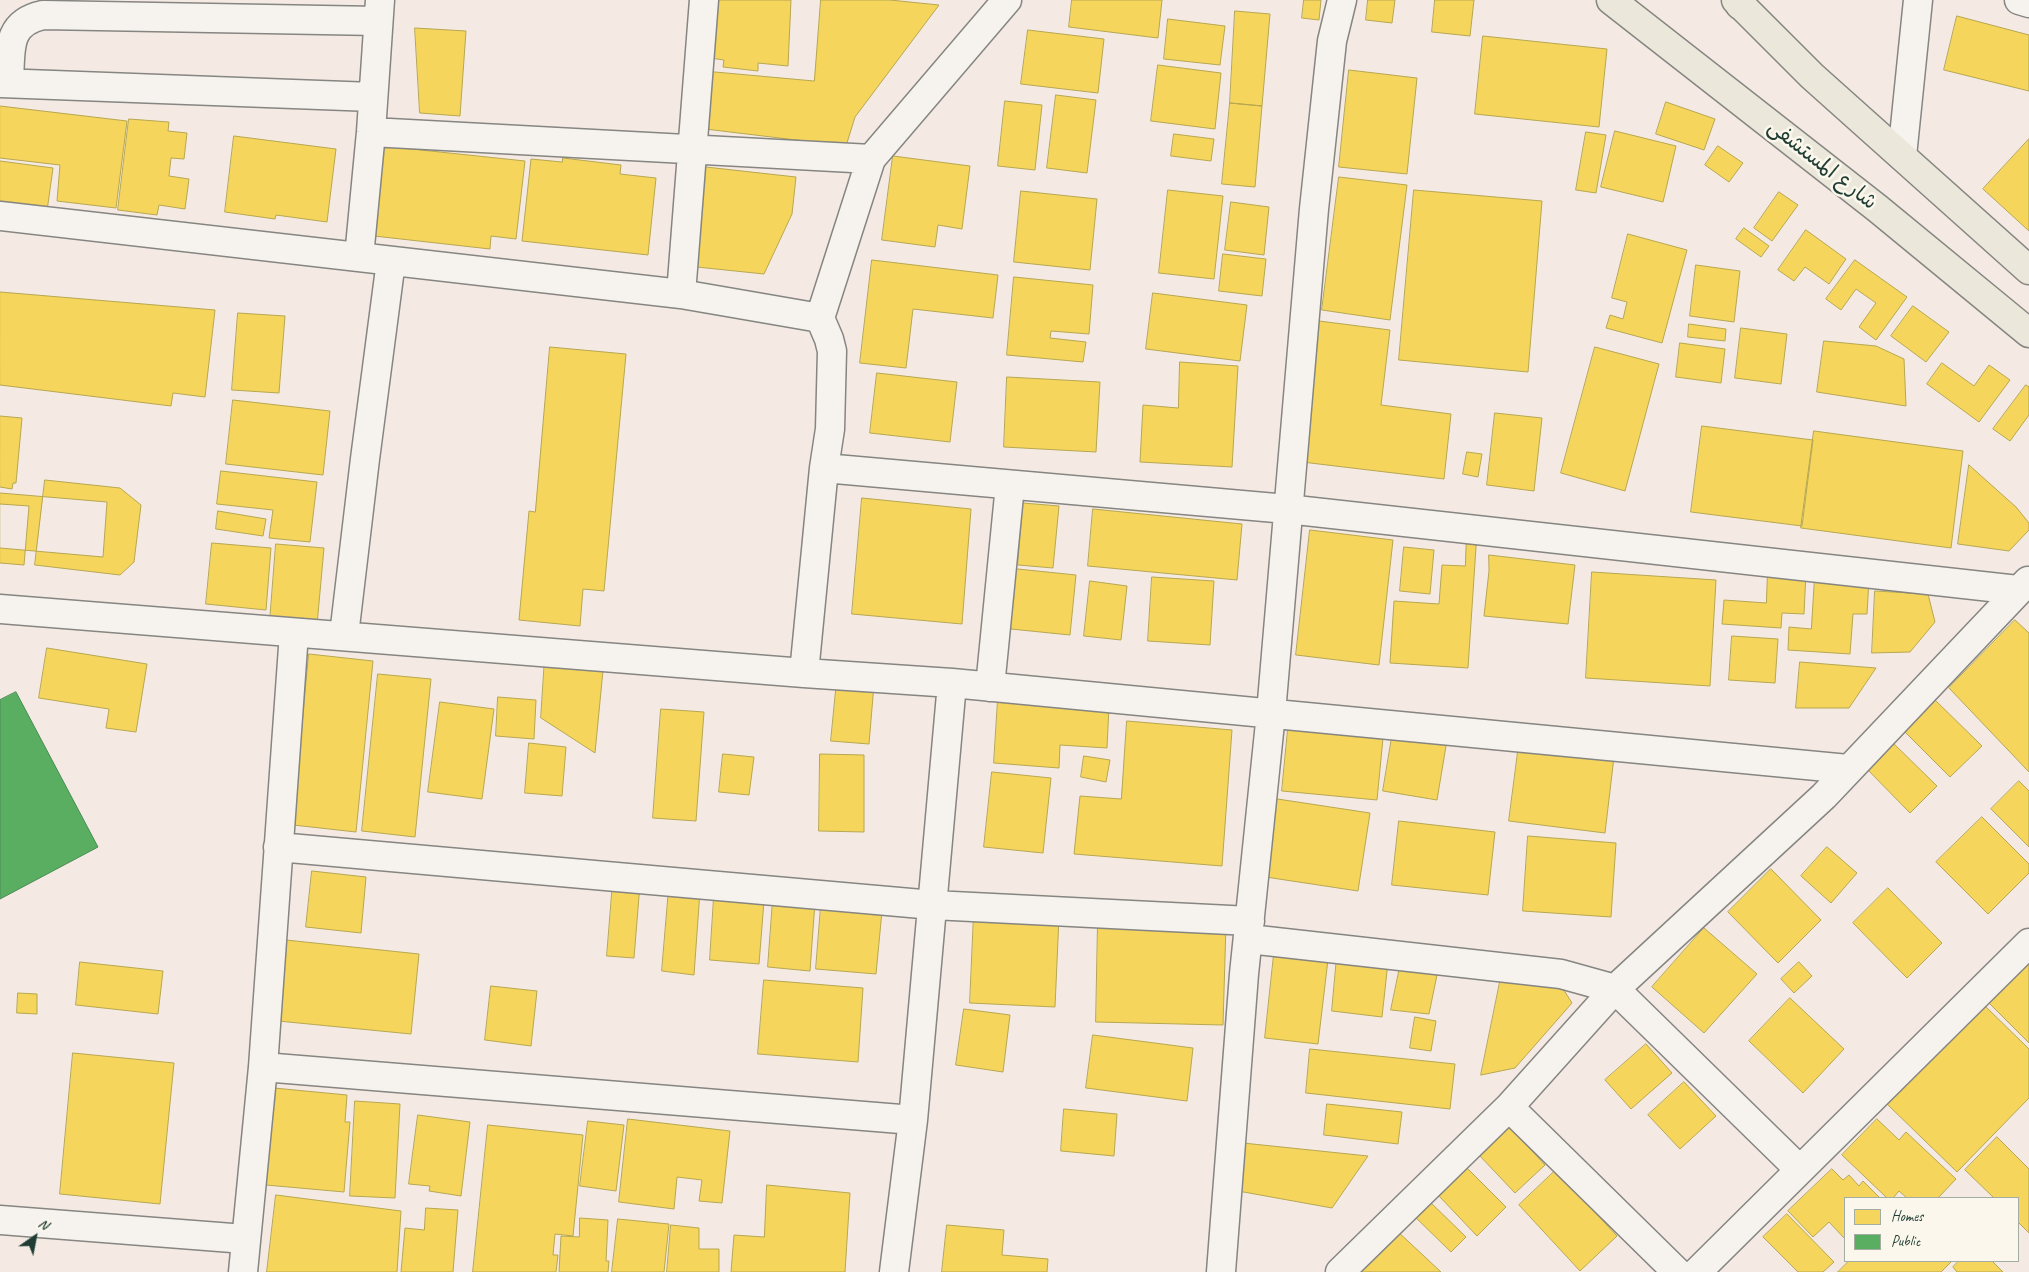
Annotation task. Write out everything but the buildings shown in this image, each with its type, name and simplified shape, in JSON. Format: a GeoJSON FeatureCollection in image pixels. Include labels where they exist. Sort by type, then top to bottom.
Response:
{"type":"FeatureCollection","features":[{"type":"Feature","properties":{"kind":"main road","name":"شارع المستشفى"},"geometry":{"type":"LineString","coordinates":[[1611,0],[1877,208],[2029,333]]}},
{"type":"Feature","properties":{"kind":"main road"},"geometry":{"type":"LineString","coordinates":[[1739,2],[1812,76],[2029,270]]}},
{"type":"Feature","properties":{"kind":"street"},"geometry":{"type":"LineString","coordinates":[[681,294],[704,0]]}},
{"type":"Feature","properties":{"kind":"street"},"geometry":{"type":"LineString","coordinates":[[804,673],[824,468],[830,429],[832,351],[820,318],[871,159],[1007,0]]}},
{"type":"Feature","properties":{"kind":"street"},"geometry":{"type":"LineString","coordinates":[[1220,1272],[1244,974],[1271,713],[1314,209],[1331,50],[1342,0]]}},
{"type":"Feature","properties":{"kind":"street"},"geometry":{"type":"LineString","coordinates":[[1902,156],[1918,0]]}},
{"type":"Feature","properties":{"kind":"street"},"geometry":{"type":"LineString","coordinates":[[2019,0],[2029,3]]}},
{"type":"Feature","properties":{"kind":"street"},"geometry":{"type":"LineString","coordinates":[[359,256],[371,132],[379,11],[43,15],[21,24],[16,31],[12,42],[5,83],[373,97]]}},
{"type":"Feature","properties":{"kind":"street"},"geometry":{"type":"LineString","coordinates":[[371,132],[693,151],[798,154],[871,159]]}},
{"type":"Feature","properties":{"kind":"street"},"geometry":{"type":"LineString","coordinates":[[0,216],[681,294],[820,318]]}},
{"type":"Feature","properties":{"kind":"street"},"geometry":{"type":"LineString","coordinates":[[344,635],[391,261]]}},
{"type":"Feature","properties":{"kind":"street"},"geometry":{"type":"LineString","coordinates":[[824,468],[1287,509],[2024,585]]}},
{"type":"Feature","properties":{"kind":"street"},"geometry":{"type":"LineString","coordinates":[[990,687],[1010,485]]}},
{"type":"Feature","properties":{"kind":"street"},"geometry":{"type":"LineString","coordinates":[[1340,1272],[1509,1107],[1614,989],[1824,796],[2024,585]]}},
{"type":"Feature","properties":{"kind":"street"},"geometry":{"type":"LineString","coordinates":[[0,609],[952,683],[1848,769]]}},
{"type":"Feature","properties":{"kind":"street"},"geometry":{"type":"LineString","coordinates":[[243,1272],[263,1067],[294,633]]}},
{"type":"Feature","properties":{"kind":"street"},"geometry":{"type":"LineString","coordinates":[[894,1272],[913,1120],[952,683]]}},
{"type":"Feature","properties":{"kind":"street"},"geometry":{"type":"LineString","coordinates":[[278,847],[933,905],[1249,930],[1561,974],[1589,980],[1614,989],[1800,1170]]}},
{"type":"Feature","properties":{"kind":"street"},"geometry":{"type":"LineString","coordinates":[[1697,1272],[2029,943]]}},
{"type":"Feature","properties":{"kind":"street"},"geometry":{"type":"LineString","coordinates":[[263,1067],[913,1120]]}},
{"type":"Feature","properties":{"kind":"street"},"geometry":{"type":"LineString","coordinates":[[1509,1107],[1677,1272]]}},
{"type":"Feature","properties":{"kind":"street"},"geometry":{"type":"LineString","coordinates":[[0,1220],[245,1239]]}}]}
